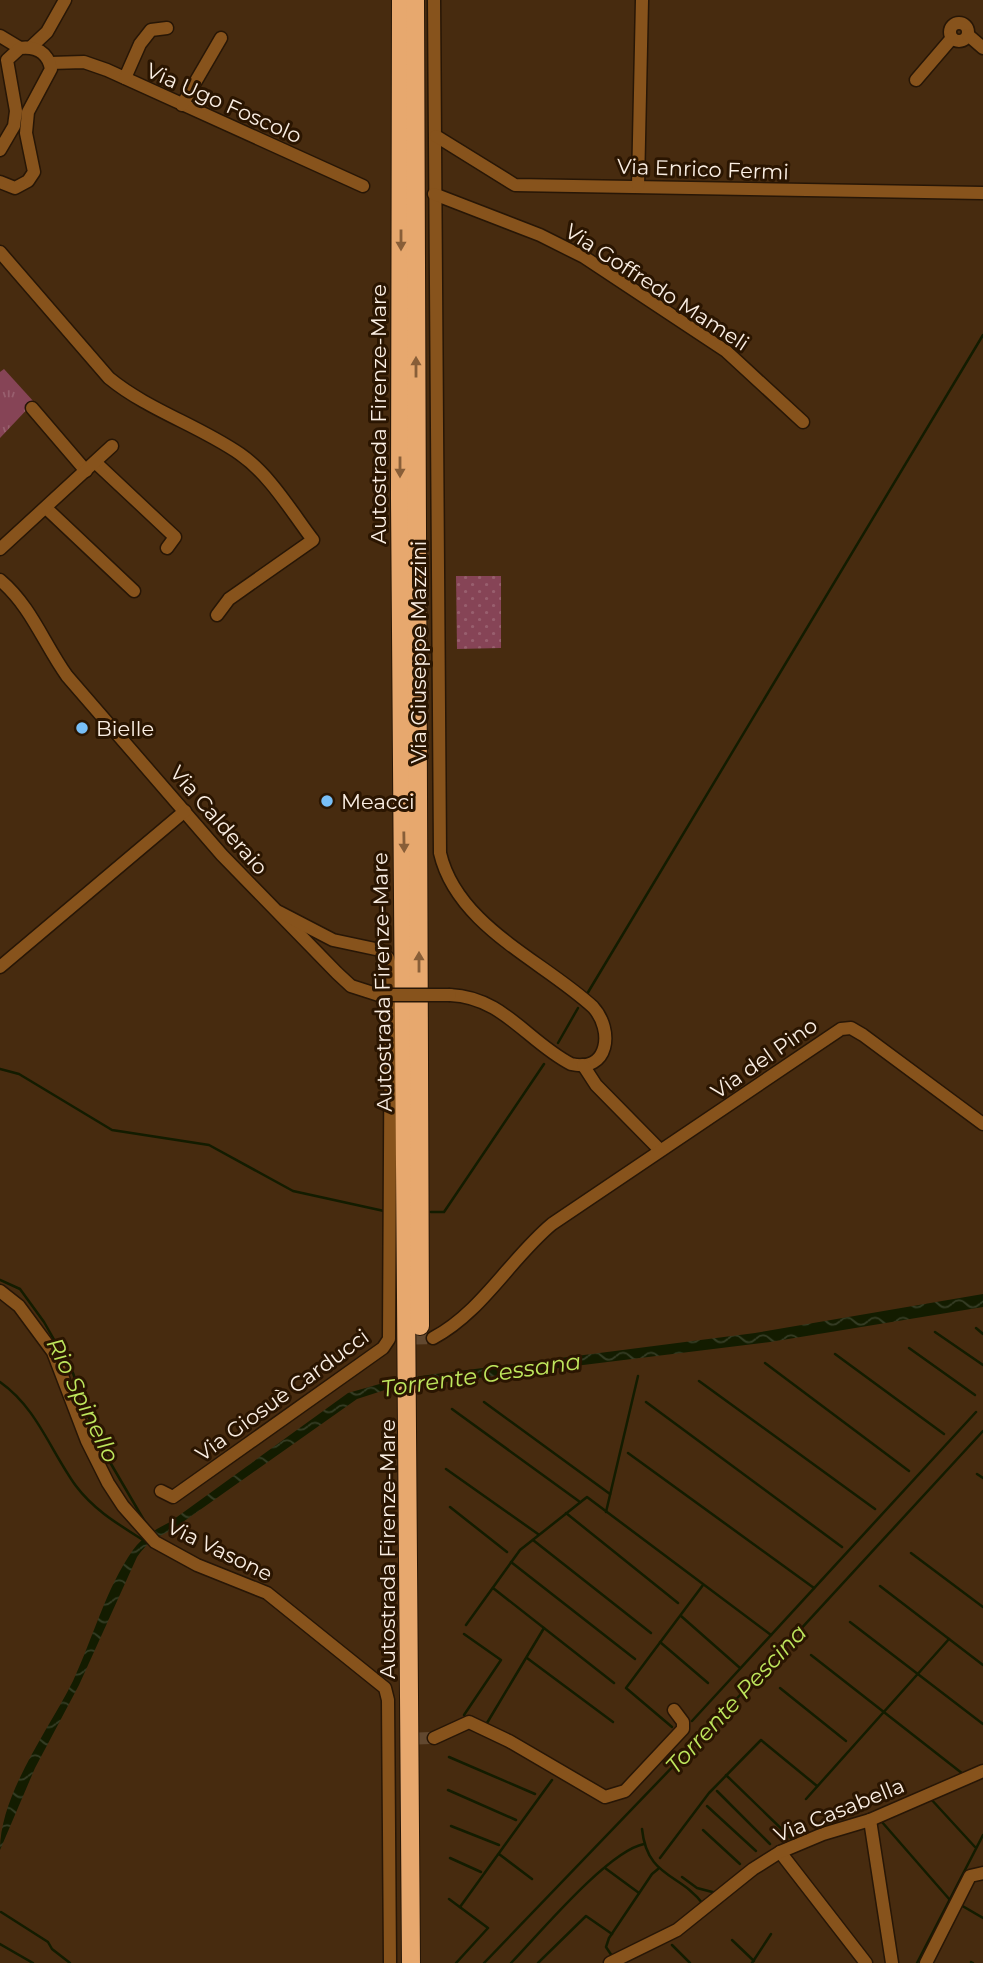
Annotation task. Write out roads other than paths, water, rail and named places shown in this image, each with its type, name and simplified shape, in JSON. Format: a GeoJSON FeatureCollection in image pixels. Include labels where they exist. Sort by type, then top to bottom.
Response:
{"type":"FeatureCollection","features":[{"type":"Feature","properties":{"kind":"highway","name":"Autostrada Firenze-Mare"},"geometry":{"type":"LineString","coordinates":[[401,0],[400,498],[424,1963]]}},
{"type":"Feature","properties":{"kind":"highway","name":"Autostrada Firenze-Mare"},"geometry":{"type":"LineString","coordinates":[[414,1374],[415,0]]}},
{"type":"Feature","properties":{"kind":"highway","name":"Autostrada Firenze-Mare"},"geometry":{"type":"LineString","coordinates":[[411,1963],[415,1394]]}},
{"type":"Feature","properties":{"kind":"street"},"geometry":{"type":"LineString","coordinates":[[13,59],[47,32],[65,0]]}},
{"type":"Feature","properties":{"kind":"street","name":"Via Giuseppe Mazzini"},"geometry":{"type":"LineString","coordinates":[[434,0],[436,136],[433,194],[440,853],[453,889],[467,905],[602,1017],[607,1036],[604,1049],[595,1059],[583,1065]]}},
{"type":"Feature","properties":{"kind":"street"},"geometry":{"type":"LineString","coordinates":[[638,186],[642,0]]}},
{"type":"Feature","properties":{"kind":"street"},"geometry":{"type":"LineString","coordinates":[[125,78],[140,44],[151,30],[167,29]]}},
{"type":"Feature","properties":{"kind":"street"},"geometry":{"type":"LineString","coordinates":[[0,183],[15,188],[28,181],[34,172],[26,133],[28,112],[47,64],[47,32]]}},
{"type":"Feature","properties":{"kind":"street"},"geometry":{"type":"LineString","coordinates":[[916,80],[952,38],[962,41],[968,35],[983,48]]}},
{"type":"Feature","properties":{"kind":"street"},"geometry":{"type":"LineString","coordinates":[[0,37],[13,59],[16,111],[2,143]]}},
{"type":"Feature","properties":{"kind":"street"},"geometry":{"type":"LineString","coordinates":[[182,105],[221,38]]}},
{"type":"Feature","properties":{"kind":"street"},"geometry":{"type":"LineString","coordinates":[[13,59],[47,64]]}},
{"type":"Feature","properties":{"kind":"street","name":"Via Ugo Foscolo"},"geometry":{"type":"LineString","coordinates":[[47,64],[84,62],[363,186]]}},
{"type":"Feature","properties":{"kind":"street","name":"Via Enrico Fermi"},"geometry":{"type":"LineString","coordinates":[[436,136],[515,185],[983,193]]}},
{"type":"Feature","properties":{"kind":"street","name":"Via Goffredo Mameli"},"geometry":{"type":"LineString","coordinates":[[433,194],[540,234],[584,257],[726,351],[803,422]]}},
{"type":"Feature","properties":{"kind":"street"},"geometry":{"type":"LineString","coordinates":[[0,252],[109,378],[126,392],[240,454],[261,473],[313,540],[229,599],[217,615]]}},
{"type":"Feature","properties":{"kind":"street"},"geometry":{"type":"LineString","coordinates":[[32,408],[91,467],[175,537],[167,548]]}},
{"type":"Feature","properties":{"kind":"street"},"geometry":{"type":"LineString","coordinates":[[0,550],[112,446]]}},
{"type":"Feature","properties":{"kind":"street"},"geometry":{"type":"LineString","coordinates":[[46,508],[134,591]]}},
{"type":"Feature","properties":{"kind":"street","name":"Via Calderaio"},"geometry":{"type":"LineString","coordinates":[[0,580],[29,611],[67,677],[222,855],[351,985],[379,995],[469,996],[491,1005],[566,1061],[583,1065]]}},
{"type":"Feature","properties":{"kind":"street"},"geometry":{"type":"LineString","coordinates":[[0,967],[185,811]]}},
{"type":"Feature","properties":{"kind":"street","name":"Via Giosuè Carducci"},"geometry":{"type":"LineString","coordinates":[[162,1492],[173,1497],[393,1339],[391,971],[388,958],[380,950],[317,934],[279,912]]}},
{"type":"Feature","properties":{"kind":"street","name":"Via del Pino"},"geometry":{"type":"LineString","coordinates":[[659,1149],[711,1119],[836,1031],[846,1028],[863,1035],[983,1124]]}},
{"type":"Feature","properties":{"kind":"street"},"geometry":{"type":"LineString","coordinates":[[433,1338],[483,1298],[521,1252],[552,1224],[659,1149],[596,1086],[583,1065]]}},
{"type":"Feature","properties":{"kind":"street","name":"Via Vasone"},"geometry":{"type":"LineString","coordinates":[[0,1291],[19,1306],[53,1352],[87,1441],[108,1483],[123,1506],[155,1542],[197,1565],[267,1593],[376,1680],[387,1692],[394,1739],[390,1963]]}},
{"type":"Feature","properties":{"kind":"street"},"geometry":{"type":"LineString","coordinates":[[434,1738],[469,1723],[524,1749],[595,1794],[610,1797],[625,1791],[683,1730],[683,1722],[674,1710]]}},
{"type":"Feature","properties":{"kind":"street","name":"Via Casabella"},"geometry":{"type":"LineString","coordinates":[[610,1963],[677,1930],[753,1869],[780,1852],[870,1819],[983,1771]]}},
{"type":"Feature","properties":{"kind":"street"},"geometry":{"type":"LineString","coordinates":[[870,1819],[892,1963]]}},
{"type":"Feature","properties":{"kind":"street"},"geometry":{"type":"LineString","coordinates":[[780,1852],[866,1963]]}},
{"type":"Feature","properties":{"kind":"street"},"geometry":{"type":"LineString","coordinates":[[926,1963],[970,1876],[983,1873]]}},
{"type":"Feature","properties":{"kind":"water","name":"Torrente Cessana"},"geometry":{"type":"Polygon","coordinates":[[[983,1294],[983,1307],[770,1342],[388,1389],[357,1399],[142,1550],[79,1685],[35,1768],[0,1850],[2,1829],[17,1785],[73,1681],[107,1597],[133,1550],[150,1533],[170,1522],[348,1393],[397,1379],[755,1333],[983,1294]]]}},
{"type":"Feature","properties":{"kind":"waterway"},"geometry":{"type":"LineString","coordinates":[[587,994],[983,335]]}},
{"type":"Feature","properties":{"kind":"waterway"},"geometry":{"type":"LineString","coordinates":[[558,1043],[578,1008]]}},
{"type":"Feature","properties":{"kind":"waterway"},"geometry":{"type":"LineString","coordinates":[[431,1212],[444,1212],[544,1064]]}},
{"type":"Feature","properties":{"kind":"waterway"},"geometry":{"type":"LineString","coordinates":[[0,1069],[19,1074],[112,1130],[209,1145],[293,1191],[384,1211]]}},
{"type":"Feature","properties":{"kind":"waterway","name":"Rio Spinello"},"geometry":{"type":"LineString","coordinates":[[0,1280],[20,1289],[44,1322],[73,1373],[97,1440],[145,1522]]}},
{"type":"Feature","properties":{"kind":"waterway"},"geometry":{"type":"LineString","coordinates":[[976,1328],[983,1334]]}},
{"type":"Feature","properties":{"kind":"waterway"},"geometry":{"type":"LineString","coordinates":[[935,1332],[983,1365]]}},
{"type":"Feature","properties":{"kind":"waterway"},"geometry":{"type":"LineString","coordinates":[[909,1348],[975,1395]]}},
{"type":"Feature","properties":{"kind":"waterway"},"geometry":{"type":"LineString","coordinates":[[835,1354],[944,1434]]}},
{"type":"Feature","properties":{"kind":"waterway"},"geometry":{"type":"LineString","coordinates":[[765,1363],[909,1471]]}},
{"type":"Feature","properties":{"kind":"waterway"},"geometry":{"type":"LineString","coordinates":[[606,1512],[638,1376]]}},
{"type":"Feature","properties":{"kind":"waterway"},"geometry":{"type":"LineString","coordinates":[[699,1381],[875,1509]]}},
{"type":"Feature","properties":{"kind":"waterway"},"geometry":{"type":"LineString","coordinates":[[0,1382],[24,1404],[83,1495],[107,1516],[143,1540]]}},
{"type":"Feature","properties":{"kind":"waterway"},"geometry":{"type":"LineString","coordinates":[[484,1402],[610,1494]]}},
{"type":"Feature","properties":{"kind":"waterway"},"geometry":{"type":"LineString","coordinates":[[646,1402],[842,1547]]}},
{"type":"Feature","properties":{"kind":"waterway"},"geometry":{"type":"LineString","coordinates":[[452,1409],[580,1502]]}},
{"type":"Feature","properties":{"kind":"waterway"},"geometry":{"type":"LineString","coordinates":[[692,1721],[976,1412]]}},
{"type":"Feature","properties":{"kind":"waterway","name":"Torrente Pescina"},"geometry":{"type":"LineString","coordinates":[[484,1963],[706,1732],[983,1431]]}},
{"type":"Feature","properties":{"kind":"waterway"},"geometry":{"type":"LineString","coordinates":[[628,1453],[814,1588]]}},
{"type":"Feature","properties":{"kind":"waterway"},"geometry":{"type":"LineString","coordinates":[[446,1469],[538,1534]]}},
{"type":"Feature","properties":{"kind":"waterway"},"geometry":{"type":"LineString","coordinates":[[977,1474],[983,1478]]}},
{"type":"Feature","properties":{"kind":"waterway"},"geometry":{"type":"LineString","coordinates":[[466,1625],[520,1550],[587,1497],[771,1635]]}},
{"type":"Feature","properties":{"kind":"waterway"},"geometry":{"type":"LineString","coordinates":[[450,1507],[507,1552]]}},
{"type":"Feature","properties":{"kind":"waterway"},"geometry":{"type":"LineString","coordinates":[[566,1513],[678,1603]]}},
{"type":"Feature","properties":{"kind":"waterway"},"geometry":{"type":"LineString","coordinates":[[533,1540],[651,1633]]}},
{"type":"Feature","properties":{"kind":"waterway"},"geometry":{"type":"LineString","coordinates":[[911,1553],[983,1607]]}},
{"type":"Feature","properties":{"kind":"waterway"},"geometry":{"type":"LineString","coordinates":[[511,1562],[635,1659]]}},
{"type":"Feature","properties":{"kind":"waterway"},"geometry":{"type":"LineString","coordinates":[[672,1727],[626,1688],[703,1585]]}},
{"type":"Feature","properties":{"kind":"waterway"},"geometry":{"type":"LineString","coordinates":[[880,1586],[983,1665]]}},
{"type":"Feature","properties":{"kind":"waterway"},"geometry":{"type":"LineString","coordinates":[[493,1588],[614,1683]]}},
{"type":"Feature","properties":{"kind":"waterway"},"geometry":{"type":"LineString","coordinates":[[681,1616],[740,1668]]}},
{"type":"Feature","properties":{"kind":"waterway"},"geometry":{"type":"LineString","coordinates":[[850,1622],[983,1724]]}},
{"type":"Feature","properties":{"kind":"waterway"},"geometry":{"type":"LineString","coordinates":[[487,1723],[544,1628]]}},
{"type":"Feature","properties":{"kind":"waterway"},"geometry":{"type":"LineString","coordinates":[[464,1634],[501,1660],[464,1715]]}},
{"type":"Feature","properties":{"kind":"waterway"},"geometry":{"type":"LineString","coordinates":[[806,1799],[949,1639]]}},
{"type":"Feature","properties":{"kind":"waterway"},"geometry":{"type":"LineString","coordinates":[[660,1642],[708,1683]]}},
{"type":"Feature","properties":{"kind":"waterway"},"geometry":{"type":"LineString","coordinates":[[811,1655],[963,1774]]}},
{"type":"Feature","properties":{"kind":"waterway"},"geometry":{"type":"LineString","coordinates":[[527,1658],[613,1722]]}},
{"type":"Feature","properties":{"kind":"waterway"},"geometry":{"type":"LineString","coordinates":[[780,1688],[846,1741]]}},
{"type":"Feature","properties":{"kind":"waterway"},"geometry":{"type":"LineString","coordinates":[[660,1858],[709,1793],[761,1740],[817,1786]]}},
{"type":"Feature","properties":{"kind":"waterway"},"geometry":{"type":"LineString","coordinates":[[449,1757],[535,1794]]}},
{"type":"Feature","properties":{"kind":"waterway"},"geometry":{"type":"LineString","coordinates":[[726,1775],[794,1841]]}},
{"type":"Feature","properties":{"kind":"waterway"},"geometry":{"type":"LineString","coordinates":[[460,1907],[552,1780]]}},
{"type":"Feature","properties":{"kind":"waterway"},"geometry":{"type":"LineString","coordinates":[[448,1790],[516,1820]]}},
{"type":"Feature","properties":{"kind":"waterway"},"geometry":{"type":"LineString","coordinates":[[717,1791],[770,1844]]}},
{"type":"Feature","properties":{"kind":"waterway"},"geometry":{"type":"LineString","coordinates":[[930,1798],[975,1847]]}},
{"type":"Feature","properties":{"kind":"waterway"},"geometry":{"type":"LineString","coordinates":[[707,1806],[756,1851]]}},
{"type":"Feature","properties":{"kind":"waterway"},"geometry":{"type":"LineString","coordinates":[[885,1820],[882,1822],[950,1900]]}},
{"type":"Feature","properties":{"kind":"waterway"},"geometry":{"type":"LineString","coordinates":[[451,1826],[499,1845]]}},
{"type":"Feature","properties":{"kind":"waterway"},"geometry":{"type":"LineString","coordinates":[[642,1829],[645,1845],[657,1866],[703,1904]]}},
{"type":"Feature","properties":{"kind":"waterway"},"geometry":{"type":"LineString","coordinates":[[703,1830],[740,1864]]}},
{"type":"Feature","properties":{"kind":"waterway"},"geometry":{"type":"LineString","coordinates":[[917,1963],[983,1835]]}},
{"type":"Feature","properties":{"kind":"waterway"},"geometry":{"type":"LineString","coordinates":[[511,1963],[593,1877],[612,1861],[644,1844]]}},
{"type":"Feature","properties":{"kind":"waterway"},"geometry":{"type":"LineString","coordinates":[[499,1854],[532,1879]]}},
{"type":"Feature","properties":{"kind":"waterway"},"geometry":{"type":"LineString","coordinates":[[450,1858],[481,1872]]}},
{"type":"Feature","properties":{"kind":"waterway"},"geometry":{"type":"LineString","coordinates":[[605,1868],[639,1893]]}},
{"type":"Feature","properties":{"kind":"waterway"},"geometry":{"type":"LineString","coordinates":[[612,1956],[606,1947],[609,1938],[658,1869]]}},
{"type":"Feature","properties":{"kind":"waterway"},"geometry":{"type":"LineString","coordinates":[[682,1877],[697,1888],[716,1893]]}},
{"type":"Feature","properties":{"kind":"waterway"},"geometry":{"type":"LineString","coordinates":[[449,1899],[488,1928],[456,1963]]}},
{"type":"Feature","properties":{"kind":"waterway"},"geometry":{"type":"LineString","coordinates":[[959,1904],[983,1918]]}},
{"type":"Feature","properties":{"kind":"waterway"},"geometry":{"type":"LineString","coordinates":[[1,1912],[48,1942],[52,1949],[70,1963]]}},
{"type":"Feature","properties":{"kind":"waterway"},"geometry":{"type":"LineString","coordinates":[[538,1963],[586,1916],[612,1934]]}},
{"type":"Feature","properties":{"kind":"waterway"},"geometry":{"type":"LineString","coordinates":[[752,1963],[771,1934]]}},
{"type":"Feature","properties":{"kind":"waterway"},"geometry":{"type":"LineString","coordinates":[[732,1940],[754,1961]]}},
{"type":"Feature","properties":{"kind":"waterway"},"geometry":{"type":"LineString","coordinates":[[0,1944],[33,1963]]}},
{"type":"Feature","properties":{"kind":"waterway"},"geometry":{"type":"LineString","coordinates":[[672,1945],[690,1963]]}},
{"type":"Feature","properties":{"kind":"tunnel"},"geometry":{"type":"LineString","coordinates":[[397,1339],[433,1338]]}},
{"type":"Feature","properties":{"kind":"tunnel"},"geometry":{"type":"LineString","coordinates":[[400,1739],[434,1738]]}},
{"type":"Feature","properties":{"kind":"place","name":"Bielle"},"geometry":{"type":"Point","coordinates":[82,728]}},
{"type":"Feature","properties":{"kind":"place","name":"Meacci"},"geometry":{"type":"Point","coordinates":[327,801]}}]}
